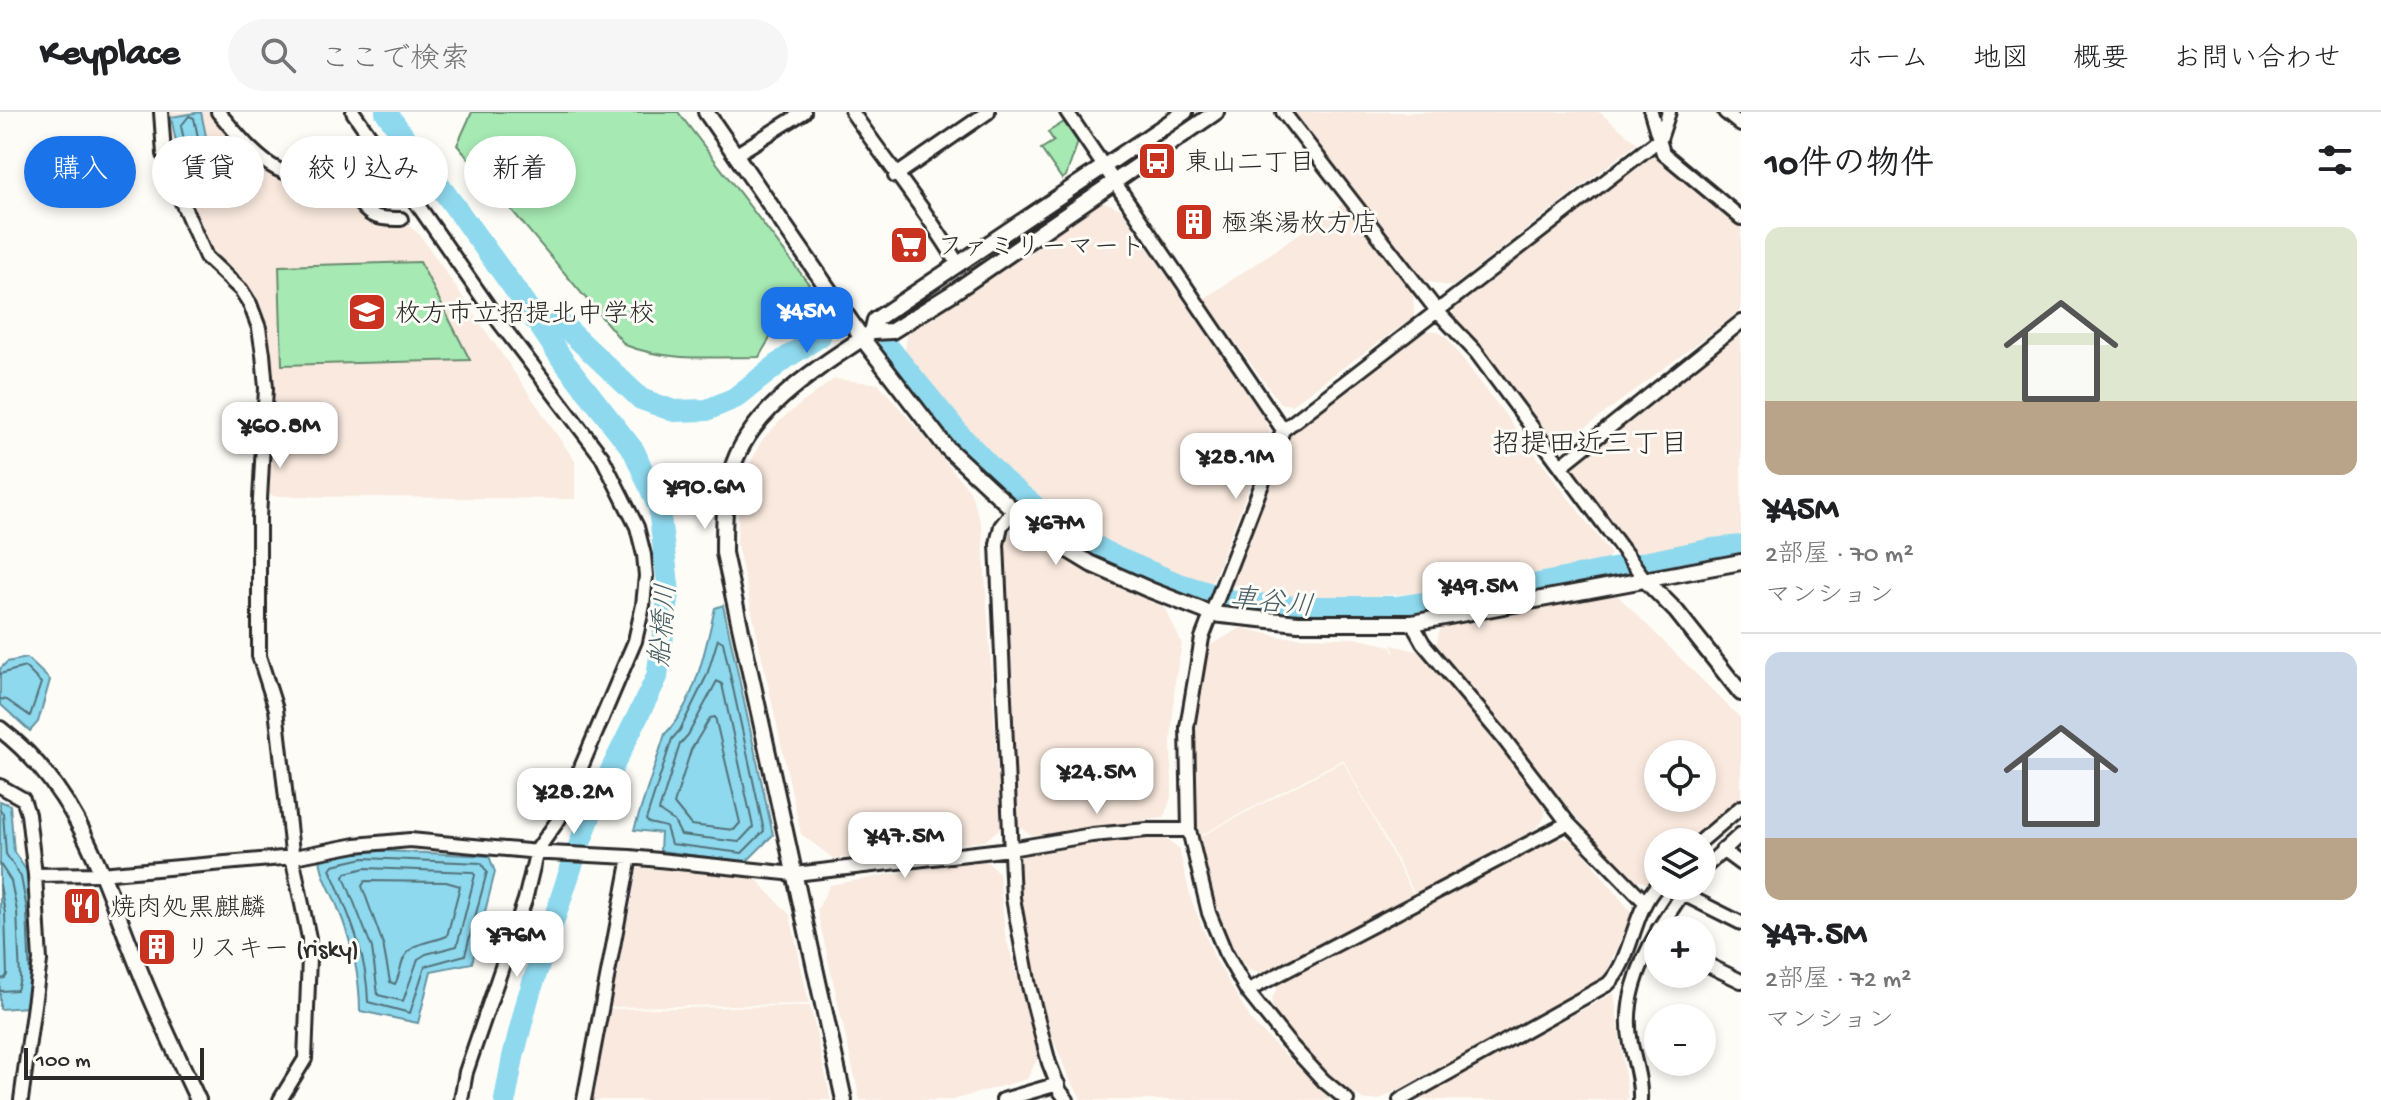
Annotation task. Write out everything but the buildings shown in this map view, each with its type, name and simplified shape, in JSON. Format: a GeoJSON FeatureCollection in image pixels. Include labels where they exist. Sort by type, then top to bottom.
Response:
{"type":"FeatureCollection","features":[{"type":"Feature","properties":{"kind":"street"},"geometry":{"type":"LineString","coordinates":[[161,112],[164,154],[206,257],[241,290],[259,328],[266,388],[259,518],[259,656],[276,709],[293,861],[309,938],[305,1059],[280,1100]]}},
{"type":"Feature","properties":{"kind":"street"},"geometry":{"type":"LineString","coordinates":[[218,112],[259,156],[275,168],[341,189],[365,212],[381,220],[401,219]]}},
{"type":"Feature","properties":{"kind":"street"},"geometry":{"type":"LineString","coordinates":[[353,112],[500,323],[602,457],[637,527],[646,576],[635,641],[543,852],[466,1072],[461,1100]]}},
{"type":"Feature","properties":{"kind":"street"},"geometry":{"type":"LineString","coordinates":[[706,112],[946,447],[1013,511],[1054,542],[1091,564],[1215,607],[1298,623],[1412,623],[1643,576],[1741,562]]}},
{"type":"Feature","properties":{"kind":"street"},"geometry":{"type":"LineString","coordinates":[[735,155],[804,112]]}},
{"type":"Feature","properties":{"kind":"street"},"geometry":{"type":"LineString","coordinates":[[852,112],[958,264]]}},
{"type":"Feature","properties":{"kind":"street"},"geometry":{"type":"LineString","coordinates":[[895,176],[988,112]]}},
{"type":"Feature","properties":{"kind":"street"},"geometry":{"type":"LineString","coordinates":[[1067,112],[1283,430]]}},
{"type":"Feature","properties":{"kind":"street"},"geometry":{"type":"LineString","coordinates":[[844,1100],[724,553],[724,509],[732,470],[759,421],[775,402],[867,335],[875,320],[1185,112]]}},
{"type":"Feature","properties":{"kind":"street"},"geometry":{"type":"LineString","coordinates":[[867,335],[892,331],[951,294],[1216,112]]}},
{"type":"Feature","properties":{"kind":"street"},"geometry":{"type":"LineString","coordinates":[[1283,112],[1438,312],[1476,352],[1643,576],[1676,611],[1741,693]]}},
{"type":"Feature","properties":{"kind":"street"},"geometry":{"type":"LineString","coordinates":[[1651,112],[1663,153],[1741,218]]}},
{"type":"Feature","properties":{"kind":"street"},"geometry":{"type":"LineString","coordinates":[[1347,1100],[1324,1081],[1287,1041],[1247,991],[1225,952],[1209,913],[1189,830],[1187,727],[1202,638],[1283,430],[1660,139],[1669,112]]}},
{"type":"Feature","properties":{"kind":"street"},"geometry":{"type":"LineString","coordinates":[[1725,112],[1741,125]]}},
{"type":"Feature","properties":{"kind":"street"},"geometry":{"type":"LineString","coordinates":[[1561,466],[1741,322]]}},
{"type":"Feature","properties":{"kind":"street"},"geometry":{"type":"LineString","coordinates":[[1013,511],[1001,526],[997,544],[1013,898],[1029,986],[1049,1063],[1067,1100]]}},
{"type":"Feature","properties":{"kind":"street"},"geometry":{"type":"LineString","coordinates":[[1400,1100],[1608,984],[1625,953],[1645,902],[1568,823],[1504,739],[1423,643],[1412,623]]}},
{"type":"Feature","properties":{"kind":"street"},"geometry":{"type":"LineString","coordinates":[[5,733],[53,782],[85,833],[140,973],[198,1100]]}},
{"type":"Feature","properties":{"kind":"street"},"geometry":{"type":"LineString","coordinates":[[0,786],[23,799],[28,814],[35,875],[40,961],[21,1100]]}},
{"type":"Feature","properties":{"kind":"street"},"geometry":{"type":"LineString","coordinates":[[1716,828],[1741,807]]}},
{"type":"Feature","properties":{"kind":"street"},"geometry":{"type":"LineString","coordinates":[[1247,991],[1568,823]]}},
{"type":"Feature","properties":{"kind":"street"},"geometry":{"type":"LineString","coordinates":[[35,875],[100,874],[294,857],[356,845],[410,840],[630,857],[795,874],[1010,849],[1092,835],[1189,830]]}},
{"type":"Feature","properties":{"kind":"street"},"geometry":{"type":"LineString","coordinates":[[1716,856],[1741,834]]}},
{"type":"Feature","properties":{"kind":"street"},"geometry":{"type":"LineString","coordinates":[[1722,850],[1741,864]]}},
{"type":"Feature","properties":{"kind":"street"},"geometry":{"type":"LineString","coordinates":[[584,1100],[630,857]]}},
{"type":"Feature","properties":{"kind":"street"},"geometry":{"type":"LineString","coordinates":[[1701,900],[1741,923]]}},
{"type":"Feature","properties":{"kind":"street"},"geometry":{"type":"LineString","coordinates":[[1640,1100],[1641,1083],[1630,1041],[1629,998],[1644,964]]}},
{"type":"Feature","properties":{"kind":"street"},"geometry":{"type":"LineString","coordinates":[[1716,969],[1741,981]]}},
{"type":"Feature","properties":{"kind":"street"},"geometry":{"type":"LineString","coordinates":[[1003,1100],[1058,1084]]}},
{"type":"Feature","properties":{"kind":"shaded area","name":"枚方市立招提北中学校"},"geometry":{"type":"Polygon","coordinates":[[[167,112],[213,112],[233,136],[168,136],[167,112]]]}},
{"type":"Feature","properties":{"kind":"shaded area"},"geometry":{"type":"Polygon","coordinates":[[[1295,112],[1599,112],[1637,143],[1452,287],[1426,281],[1295,116],[1295,112]]]}},
{"type":"Feature","properties":{"kind":"shaded area"},"geometry":{"type":"Polygon","coordinates":[[[1651,154],[1741,227],[1741,310],[1565,443],[1545,437],[1453,321],[1454,305],[1651,154]]]}},
{"type":"Feature","properties":{"kind":"shaded area","name":"枚方市立招提北中学校"},"geometry":{"type":"Polygon","coordinates":[[[264,159],[280,166],[280,208],[360,208],[381,222],[406,224],[420,235],[575,461],[575,499],[273,496],[266,490],[273,404],[266,330],[256,295],[209,254],[190,208],[264,208],[264,159]]]}},
{"type":"Feature","properties":{"kind":"shaded area"},"geometry":{"type":"Polygon","coordinates":[[[1099,200],[1121,209],[1265,420],[1270,433],[1212,582],[1203,587],[1130,554],[1070,520],[1013,475],[960,422],[905,351],[908,328],[1099,200]]]}},
{"type":"Feature","properties":{"kind":"shaded area"},"geometry":{"type":"Polygon","coordinates":[[[1344,203],[1413,293],[1414,317],[1291,405],[1280,403],[1204,299],[1344,203]]]}},
{"type":"Feature","properties":{"kind":"shaded area"},"geometry":{"type":"Polygon","coordinates":[[[1437,331],[1446,337],[1611,554],[1605,561],[1424,593],[1340,598],[1266,596],[1231,584],[1289,431],[1417,334],[1437,331]]]}},
{"type":"Feature","properties":{"kind":"shaded area"},"geometry":{"type":"Polygon","coordinates":[[[1741,334],[1741,537],[1646,555],[1632,550],[1573,475],[1572,462],[1741,334]]]}},
{"type":"Feature","properties":{"kind":"shaded area"},"geometry":{"type":"Polygon","coordinates":[[[834,379],[879,384],[970,491],[982,526],[1001,827],[985,841],[834,859],[801,834],[737,544],[739,502],[750,464],[762,440],[785,416],[834,379]]]}},
{"type":"Feature","properties":{"kind":"shaded area"},"geometry":{"type":"Polygon","coordinates":[[[1017,531],[1165,608],[1182,644],[1175,681],[1172,794],[1164,818],[1032,835],[1016,825],[1004,546],[1006,536],[1017,531]]]}},
{"type":"Feature","properties":{"kind":"shaded area"},"geometry":{"type":"Polygon","coordinates":[[[1617,595],[1741,719],[1741,800],[1709,828],[1644,828],[1644,882],[1627,877],[1435,650],[1441,624],[1617,595]]]}},
{"type":"Feature","properties":{"kind":"shaded area"},"geometry":{"type":"Polygon","coordinates":[[[1241,628],[1282,637],[1354,638],[1391,646],[1397,659],[1392,645],[1420,652],[1544,801],[1542,822],[1534,830],[1415,894],[1343,759],[1199,836],[1191,757],[1202,650],[1241,628]]]}},
{"type":"Feature","properties":{"kind":"shaded area"},"geometry":{"type":"Polygon","coordinates":[[[1343,761],[1413,894],[1268,973],[1251,971],[1241,961],[1230,941],[1207,881],[1200,837],[1343,761]]]}},
{"type":"Feature","properties":{"kind":"shaded area"},"geometry":{"type":"Polygon","coordinates":[[[1161,835],[1179,849],[1191,899],[1215,959],[1253,1023],[1331,1100],[1082,1100],[1068,1076],[1034,991],[1016,894],[1016,863],[1026,851],[1161,835]]]}},
{"type":"Feature","properties":{"kind":"shaded area"},"geometry":{"type":"Polygon","coordinates":[[[1557,837],[1573,840],[1632,913],[1606,973],[1599,982],[1379,1100],[1364,1100],[1324,1073],[1272,1011],[1272,999],[1279,984],[1557,837]]]}},
{"type":"Feature","properties":{"kind":"shaded area"},"geometry":{"type":"Polygon","coordinates":[[[983,858],[999,873],[1005,935],[1040,1053],[1027,1079],[952,1100],[860,1100],[817,910],[830,885],[983,858]]]}},
{"type":"Feature","properties":{"kind":"shaded area"},"geometry":{"type":"Polygon","coordinates":[[[638,867],[755,878],[790,915],[809,1004],[611,1007],[638,867]]]}},
{"type":"Feature","properties":{"kind":"shaded area"},"geometry":{"type":"Polygon","coordinates":[[[1614,993],[1628,1100],[1414,1100],[1614,993]]]}},
{"type":"Feature","properties":{"kind":"shaded area"},"geometry":{"type":"Polygon","coordinates":[[[810,1006],[831,1100],[591,1100],[610,1009],[810,1006]]]}},
{"type":"Feature","properties":{"kind":"green space"},"geometry":{"type":"Polygon","coordinates":[[[472,112],[678,112],[818,296],[775,329],[759,357],[674,356],[625,345],[510,208],[576,208],[576,136],[464,136],[464,153],[457,145],[472,112]]]}},
{"type":"Feature","properties":{"kind":"green space"},"geometry":{"type":"Polygon","coordinates":[[[1064,122],[1078,142],[1066,176],[1062,179],[1041,149],[1054,141],[1048,132],[1064,122]]]}},
{"type":"Feature","properties":{"kind":"green space"},"geometry":{"type":"Polygon","coordinates":[[[420,262],[470,360],[282,365],[279,266],[420,262]]]}},
{"type":"Feature","properties":{"kind":"water"},"geometry":{"type":"Polygon","coordinates":[[[201,112],[206,136],[175,136],[171,117],[201,112]]]}},
{"type":"Feature","properties":{"kind":"water"},"geometry":{"type":"Polygon","coordinates":[[[723,605],[773,835],[746,862],[660,851],[661,833],[634,830],[665,734],[676,721],[692,691],[715,608],[723,605]]]}},
{"type":"Feature","properties":{"kind":"water"},"geometry":{"type":"Polygon","coordinates":[[[27,658],[50,680],[38,722],[30,731],[0,704],[0,669],[7,662],[27,658]]]}},
{"type":"Feature","properties":{"kind":"water"},"geometry":{"type":"Polygon","coordinates":[[[0,801],[10,805],[14,852],[28,873],[35,909],[38,979],[28,1007],[0,1009],[0,801]]]}},
{"type":"Feature","properties":{"kind":"water"},"geometry":{"type":"Polygon","coordinates":[[[363,850],[489,856],[495,872],[472,963],[431,971],[418,1023],[360,1011],[359,984],[351,946],[324,876],[320,855],[333,857],[363,850]]]}},
{"type":"Feature","properties":{"kind":"waterway","name":"船橋川"},"geometry":{"type":"LineString","coordinates":[[386,112],[562,359],[634,451],[659,508],[669,593],[657,677],[595,803],[574,859],[528,998],[505,1100]]}},
{"type":"Feature","properties":{"kind":"waterway","name":"車谷川"},"geometry":{"type":"LineString","coordinates":[[534,319],[564,326],[641,399],[674,411],[707,410],[735,398],[820,336]]}},
{"type":"Feature","properties":{"kind":"waterway","name":"車谷川"},"geometry":{"type":"LineString","coordinates":[[889,348],[960,435],[1004,481],[1060,527],[1117,558],[1176,583],[1240,603],[1297,607],[1397,607],[1494,593],[1741,546]]}},
{"type":"Feature","properties":{"kind":"place","name":"東山二丁目"},"geometry":{"type":"Point","coordinates":[1157,161]}},
{"type":"Feature","properties":{"kind":"place","name":"極楽湯枚方店"},"geometry":{"type":"Point","coordinates":[1194,222]}},
{"type":"Feature","properties":{"kind":"place","name":"ファミリーマート"},"geometry":{"type":"Point","coordinates":[909,245]}},
{"type":"Feature","properties":{"kind":"place","name":"枚方市立招提北中学校"},"geometry":{"type":"Point","coordinates":[367,312]}},
{"type":"Feature","properties":{"kind":"place","name":"焼肉処黒麒麟"},"geometry":{"type":"Point","coordinates":[82,906]}},
{"type":"Feature","properties":{"kind":"place","name":"リスキー (risky)"},"geometry":{"type":"Point","coordinates":[157,947]}},
{"type":"Feature","properties":{"kind":"district","name":"招提田近三丁目"},"geometry":{"type":"Point","coordinates":[1590,442]}}]}
